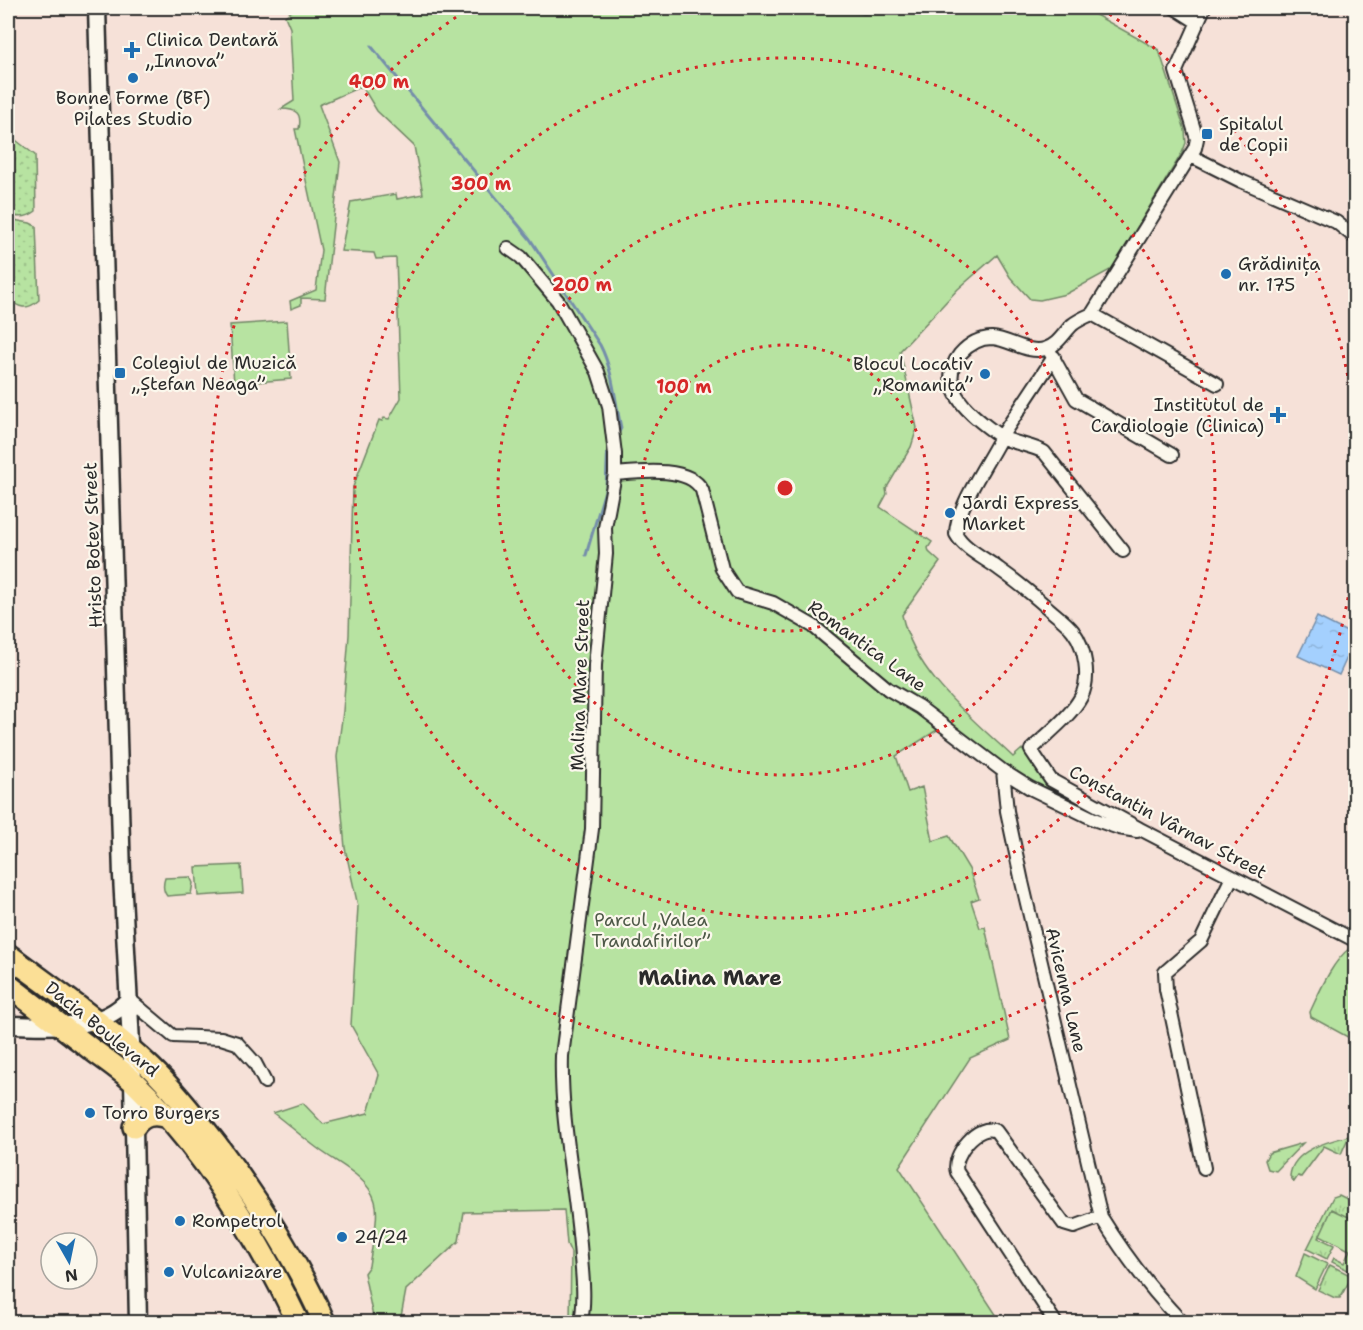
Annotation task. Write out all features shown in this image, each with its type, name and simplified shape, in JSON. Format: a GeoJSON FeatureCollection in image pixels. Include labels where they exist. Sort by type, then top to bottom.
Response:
{"type":"FeatureCollection","features":[{"type":"Feature","properties":{"kind":"highway","name":"Dacia Boulevard"},"geometry":{"type":"LineString","coordinates":[[8,955],[95,1021],[160,1077],[242,1178],[280,1235],[324,1323]]}},
{"type":"Feature","properties":{"kind":"highway","name":"Dacia Boulevard"},"geometry":{"type":"LineString","coordinates":[[8,985],[133,1080],[166,1117],[207,1167],[259,1245],[298,1323]]}},
{"type":"Feature","properties":{"kind":"highway"},"geometry":{"type":"LineString","coordinates":[[134,1127],[137,1122],[148,1115],[166,1117]]}},
{"type":"Feature","properties":{"kind":"main road","name":"Hristo Botev Street"},"geometry":{"type":"LineString","coordinates":[[97,8],[122,876],[133,1080],[138,1323]]}},
{"type":"Feature","properties":{"kind":"main road"},"geometry":{"type":"LineString","coordinates":[[8,1025],[60,1025],[95,1021],[121,1008],[129,999]]}},
{"type":"Feature","properties":{"kind":"street"},"geometry":{"type":"LineString","coordinates":[[1175,8],[1197,22]]}},
{"type":"Feature","properties":{"kind":"street"},"geometry":{"type":"LineString","coordinates":[[1001,437],[1059,340],[1072,325],[1092,314],[1191,156],[1197,139],[1176,71],[1204,8]]}},
{"type":"Feature","properties":{"kind":"street"},"geometry":{"type":"LineString","coordinates":[[1191,156],[1240,181],[1336,222],[1356,238]]}},
{"type":"Feature","properties":{"kind":"street","name":"Malina Mare Street"},"geometry":{"type":"LineString","coordinates":[[508,248],[521,257],[558,301],[598,372],[609,406],[615,446],[615,474],[605,528],[606,554],[595,665],[592,829],[562,1056],[561,1082],[580,1235],[583,1287],[581,1323]]}},
{"type":"Feature","properties":{"kind":"street"},"geometry":{"type":"LineString","coordinates":[[1092,314],[1217,384]]}},
{"type":"Feature","properties":{"kind":"street"},"geometry":{"type":"LineString","coordinates":[[1051,353],[1000,339],[986,339],[970,345],[956,360],[951,369],[952,390],[958,399],[1001,437],[1018,445],[1044,452],[1123,551]]}},
{"type":"Feature","properties":{"kind":"street"},"geometry":{"type":"LineString","coordinates":[[1051,353],[1076,399],[1172,454]]}},
{"type":"Feature","properties":{"kind":"street","name":"Constantin Vârnav Street"},"geometry":{"type":"LineString","coordinates":[[1001,437],[968,498],[958,522],[957,534],[963,543],[1015,580],[1061,619],[1077,639],[1086,673],[1086,685],[1081,698],[1031,750],[1051,780],[1147,833],[1356,941]]}},
{"type":"Feature","properties":{"kind":"street","name":"Romantica Lane"},"geometry":{"type":"LineString","coordinates":[[615,474],[645,471],[680,474],[695,480],[702,490],[722,569],[737,592],[773,603],[813,626],[888,689],[928,713],[1003,771],[1030,788],[1096,820],[1119,828],[1147,833]]}},
{"type":"Feature","properties":{"kind":"street","name":"Avicenna Lane"},"geometry":{"type":"LineString","coordinates":[[1003,771],[1007,811],[1018,862],[1101,1216]]}},
{"type":"Feature","properties":{"kind":"street"},"geometry":{"type":"LineString","coordinates":[[1204,1168],[1166,989],[1165,972],[1201,941],[1232,877]]}},
{"type":"Feature","properties":{"kind":"street"},"geometry":{"type":"LineString","coordinates":[[129,999],[173,1036],[221,1038],[237,1043],[255,1063],[265,1083]]}},
{"type":"Feature","properties":{"kind":"street"},"geometry":{"type":"LineString","coordinates":[[1055,1323],[957,1172],[956,1159],[975,1136],[987,1129],[992,1128],[996,1131],[1064,1224],[1074,1227],[1101,1216],[1161,1301],[1182,1323]]}},
{"type":"Feature","properties":{"kind":"green space","name":"Parcul „Valea Trandafirilor”"},"geometry":{"type":"Polygon","coordinates":[[[296,8],[832,8],[864,14],[908,8],[1090,8],[1092,13],[1159,50],[1185,130],[1186,143],[1112,269],[1066,294],[1040,300],[1030,299],[1010,277],[997,255],[958,289],[900,351],[917,428],[911,447],[886,489],[887,494],[880,507],[932,542],[928,548],[929,552],[940,562],[902,615],[919,657],[947,694],[1013,757],[1022,749],[1053,790],[1028,781],[948,723],[896,756],[908,792],[922,787],[933,841],[949,836],[969,869],[979,898],[971,901],[980,928],[985,927],[1010,1040],[970,1058],[899,1167],[1001,1322],[570,1322],[571,1253],[567,1244],[564,1210],[464,1212],[459,1241],[406,1290],[400,1322],[374,1322],[364,1273],[369,1266],[376,1224],[375,1201],[371,1192],[359,1177],[317,1148],[273,1113],[303,1103],[323,1124],[368,1113],[379,1075],[351,1025],[358,906],[345,848],[337,757],[349,635],[353,487],[379,420],[389,419],[401,398],[396,258],[376,259],[374,253],[341,251],[351,202],[396,194],[397,199],[423,194],[414,146],[377,111],[362,86],[319,105],[340,162],[325,299],[301,298],[301,305],[291,309],[290,301],[316,290],[321,250],[295,129],[299,129],[300,119],[295,111],[281,109],[294,101],[290,28],[285,16],[296,8]]]}},
{"type":"Feature","properties":{"kind":"green space"},"geometry":{"type":"Polygon","coordinates":[[[8,134],[35,155],[36,211],[26,216],[19,217],[8,213],[8,134]]]}},
{"type":"Feature","properties":{"kind":"green space"},"geometry":{"type":"Polygon","coordinates":[[[8,219],[36,226],[39,300],[27,307],[19,306],[8,299],[8,219]]]}},
{"type":"Feature","properties":{"kind":"green space"},"geometry":{"type":"Polygon","coordinates":[[[287,321],[291,379],[234,384],[230,325],[287,321]]]}},
{"type":"Feature","properties":{"kind":"green space"},"geometry":{"type":"Polygon","coordinates":[[[241,865],[243,893],[198,896],[196,867],[241,865]]]}},
{"type":"Feature","properties":{"kind":"green space"},"geometry":{"type":"Polygon","coordinates":[[[190,877],[193,883],[191,894],[167,896],[164,887],[165,878],[190,877]]]}},
{"type":"Feature","properties":{"kind":"green space"},"geometry":{"type":"Polygon","coordinates":[[[1350,948],[1355,950],[1355,1041],[1311,1017],[1310,1012],[1337,961],[1350,948]]]}},
{"type":"Feature","properties":{"kind":"green space"},"geometry":{"type":"Polygon","coordinates":[[[8,965],[71,1016],[68,1018],[8,972],[8,965]]]}},
{"type":"Feature","properties":{"kind":"green space"},"geometry":{"type":"Polygon","coordinates":[[[1349,1136],[1341,1154],[1324,1146],[1301,1177],[1298,1176],[1294,1182],[1290,1176],[1292,1167],[1304,1153],[1322,1144],[1349,1136]]]}},
{"type":"Feature","properties":{"kind":"green space"},"geometry":{"type":"Polygon","coordinates":[[[1303,1143],[1276,1171],[1268,1169],[1265,1160],[1269,1153],[1303,1143]]]}},
{"type":"Feature","properties":{"kind":"green space"},"geometry":{"type":"Polygon","coordinates":[[[1339,1195],[1355,1203],[1355,1220],[1332,1210],[1319,1238],[1334,1245],[1327,1259],[1307,1249],[1333,1197],[1339,1195]]]}},
{"type":"Feature","properties":{"kind":"green space"},"geometry":{"type":"Polygon","coordinates":[[[1332,1209],[1355,1220],[1355,1253],[1320,1235],[1332,1209]]]}},
{"type":"Feature","properties":{"kind":"green space"},"geometry":{"type":"Polygon","coordinates":[[[1350,1250],[1355,1253],[1354,1273],[1332,1262],[1334,1258],[1344,1263],[1350,1250]]]}},
{"type":"Feature","properties":{"kind":"green space"},"geometry":{"type":"Polygon","coordinates":[[[1305,1253],[1327,1264],[1315,1289],[1296,1277],[1305,1253]]]}},
{"type":"Feature","properties":{"kind":"green space"},"geometry":{"type":"Polygon","coordinates":[[[1330,1265],[1352,1276],[1340,1298],[1318,1290],[1330,1265]]]}},
{"type":"Feature","properties":{"kind":"water"},"geometry":{"type":"Polygon","coordinates":[[[1317,617],[1355,636],[1339,675],[1298,656],[1317,617]]]}},
{"type":"Feature","properties":{"kind":"waterway"},"geometry":{"type":"LineString","coordinates":[[371,46],[530,239],[600,345],[613,385],[621,428],[619,432]]}},
{"type":"Feature","properties":{"kind":"waterway"},"geometry":{"type":"LineString","coordinates":[[586,555],[606,487],[608,440]]}},
{"type":"Feature","properties":{"kind":"place","name":"Clinica Dentară „Innova”"},"geometry":{"type":"Point","coordinates":[132,50]}},
{"type":"Feature","properties":{"kind":"place","name":"Bonne Forme (BF) Pilates Studio"},"geometry":{"type":"Point","coordinates":[133,78]}},
{"type":"Feature","properties":{"kind":"place","name":"Spitalul de Copii"},"geometry":{"type":"Point","coordinates":[1207,134]}},
{"type":"Feature","properties":{"kind":"place","name":"Grădinița nr. 175"},"geometry":{"type":"Point","coordinates":[1226,274]}},
{"type":"Feature","properties":{"kind":"place","name":"Colegiul de Muzică „Ștefan Neaga”"},"geometry":{"type":"Point","coordinates":[120,373]}},
{"type":"Feature","properties":{"kind":"place","name":"Blocul Locativ „Romanița”"},"geometry":{"type":"Point","coordinates":[985,374]}},
{"type":"Feature","properties":{"kind":"place","name":"Institutul de Cardiologie (Clinica)"},"geometry":{"type":"Point","coordinates":[1278,415]}},
{"type":"Feature","properties":{"kind":"place","name":"Jardi Express Market"},"geometry":{"type":"Point","coordinates":[950,513]}},
{"type":"Feature","properties":{"kind":"place","name":"Torro Burgers"},"geometry":{"type":"Point","coordinates":[90,1113]}},
{"type":"Feature","properties":{"kind":"place","name":"Rompetrol"},"geometry":{"type":"Point","coordinates":[180,1221]}},
{"type":"Feature","properties":{"kind":"place","name":"24/24"},"geometry":{"type":"Point","coordinates":[342,1237]}},
{"type":"Feature","properties":{"kind":"place","name":"Vulcanizare"},"geometry":{"type":"Point","coordinates":[169,1272]}},
{"type":"Feature","properties":{"kind":"district","name":"Malina Mare"},"geometry":{"type":"Point","coordinates":[710,978]}}]}
